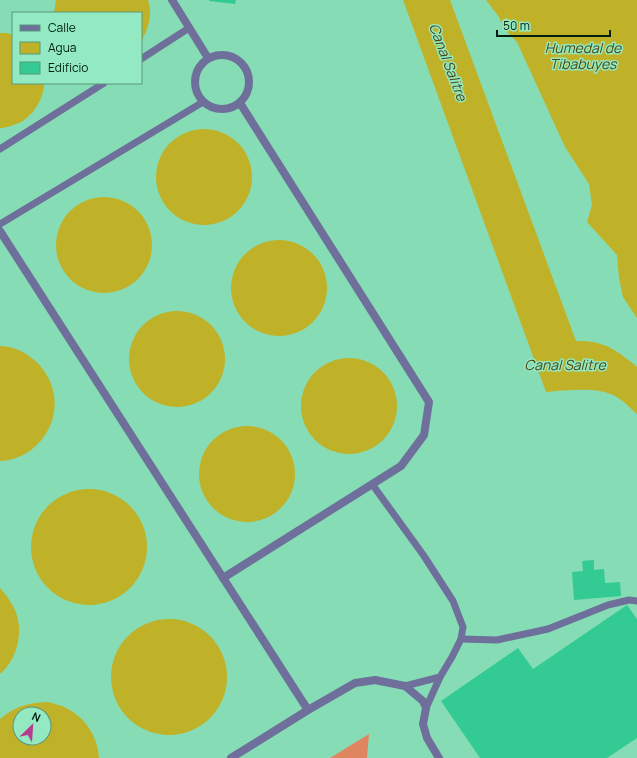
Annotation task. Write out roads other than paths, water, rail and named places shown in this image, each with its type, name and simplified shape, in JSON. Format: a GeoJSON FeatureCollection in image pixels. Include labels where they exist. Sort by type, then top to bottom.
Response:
{"type":"FeatureCollection","features":[{"type":"Feature","properties":{"kind":"street"},"geometry":{"type":"LineString","coordinates":[[172,0],[208,58]]}},
{"type":"Feature","properties":{"kind":"street"},"geometry":{"type":"LineString","coordinates":[[218,54],[228,55],[237,58],[245,66],[249,75],[250,85],[247,95],[240,103],[232,108],[221,109],[211,107],[203,102],[197,93],[194,84],[196,73],[200,64],[208,58],[218,54]]}},
{"type":"Feature","properties":{"kind":"street"},"geometry":{"type":"LineString","coordinates":[[223,578],[401,466],[424,435],[428,402],[240,103]]}},
{"type":"Feature","properties":{"kind":"street"},"geometry":{"type":"LineString","coordinates":[[0,230],[308,710]]}},
{"type":"Feature","properties":{"kind":"street"},"geometry":{"type":"LineString","coordinates":[[231,758],[308,710],[355,683],[375,680],[405,686],[423,701],[426,708],[423,724],[427,738],[439,758]]}},
{"type":"Feature","properties":{"kind":"lane"},"geometry":{"type":"LineString","coordinates":[[142,58],[189,28]]}},
{"type":"Feature","properties":{"kind":"lane"},"geometry":{"type":"LineString","coordinates":[[0,150],[102,84]]}},
{"type":"Feature","properties":{"kind":"lane"},"geometry":{"type":"LineString","coordinates":[[0,224],[203,102]]}},
{"type":"Feature","properties":{"kind":"lane"},"geometry":{"type":"LineString","coordinates":[[372,484],[424,556],[453,601],[463,627],[461,639],[440,677],[426,708]]}},
{"type":"Feature","properties":{"kind":"lane"},"geometry":{"type":"LineString","coordinates":[[461,639],[497,640],[548,629],[608,605],[629,600],[637,601]]}},
{"type":"Feature","properties":{"kind":"lane"},"geometry":{"type":"LineString","coordinates":[[405,686],[440,677]]}},
{"type":"Feature","properties":{"kind":"water"},"geometry":{"type":"Polygon","coordinates":[[[56,0],[148,0],[150,16],[146,32],[142,40],[142,12],[54,12],[56,0]]]}},
{"type":"Feature","properties":{"kind":"water","name":"Canal Salitre"},"geometry":{"type":"Polygon","coordinates":[[[403,0],[450,0],[576,341],[602,344],[616,351],[637,367],[637,414],[615,396],[599,391],[581,390],[546,392],[403,0]]]}},
{"type":"Feature","properties":{"kind":"water","name":"Humedal de Tibabuyes"},"geometry":{"type":"Polygon","coordinates":[[[486,0],[637,0],[637,318],[623,297],[619,278],[617,255],[587,222],[592,205],[589,184],[565,147],[517,42],[504,29],[499,17],[486,0]]]}},
{"type":"Feature","properties":{"kind":"water"},"geometry":{"type":"Polygon","coordinates":[[[0,33],[7,33],[12,35],[12,84],[44,84],[44,88],[41,98],[28,116],[14,125],[0,128],[0,33]]]}},
{"type":"Feature","properties":{"kind":"water"},"geometry":{"type":"Polygon","coordinates":[[[204,129],[222,133],[231,137],[238,143],[244,150],[248,159],[252,177],[248,195],[244,204],[238,211],[231,217],[222,221],[204,225],[186,221],[177,217],[170,211],[164,204],[160,195],[156,177],[160,159],[164,150],[170,143],[177,137],[186,133],[204,129]]]}},
{"type":"Feature","properties":{"kind":"water"},"geometry":{"type":"Polygon","coordinates":[[[104,197],[122,201],[131,205],[138,211],[144,218],[148,227],[152,245],[148,263],[144,272],[138,279],[131,285],[122,289],[104,293],[86,289],[77,285],[70,279],[64,272],[60,263],[56,245],[60,227],[64,218],[70,211],[77,205],[86,201],[104,197]]]}},
{"type":"Feature","properties":{"kind":"water"},"geometry":{"type":"Polygon","coordinates":[[[279,240],[297,244],[306,248],[313,254],[319,261],[323,270],[327,288],[323,306],[319,315],[313,322],[306,328],[297,332],[279,336],[261,332],[252,328],[245,322],[239,315],[235,306],[231,288],[235,270],[239,261],[245,254],[252,248],[261,244],[279,240]]]}},
{"type":"Feature","properties":{"kind":"water"},"geometry":{"type":"Polygon","coordinates":[[[177,311],[195,315],[204,319],[211,325],[217,332],[221,341],[225,359],[221,377],[217,386],[211,393],[204,399],[195,403],[177,407],[159,403],[150,399],[143,393],[137,386],[133,377],[129,359],[133,341],[137,332],[143,325],[150,319],[159,315],[177,311]]]}},
{"type":"Feature","properties":{"kind":"water"},"geometry":{"type":"Polygon","coordinates":[[[0,346],[22,352],[40,366],[48,377],[53,389],[55,402],[54,415],[42,440],[31,450],[17,458],[4,461],[0,461],[0,346]]]}},
{"type":"Feature","properties":{"kind":"water"},"geometry":{"type":"Polygon","coordinates":[[[349,358],[367,362],[376,366],[383,372],[389,379],[393,388],[397,406],[393,424],[389,433],[383,440],[376,446],[367,450],[349,454],[331,450],[322,446],[315,440],[309,433],[305,424],[301,406],[305,388],[309,379],[315,372],[322,366],[331,362],[349,358]]]}},
{"type":"Feature","properties":{"kind":"water"},"geometry":{"type":"Polygon","coordinates":[[[247,426],[265,430],[274,434],[281,440],[287,447],[291,456],[295,474],[291,492],[287,501],[281,508],[274,514],[265,518],[247,522],[229,518],[220,514],[213,508],[207,501],[203,492],[199,474],[203,456],[207,447],[213,440],[220,434],[229,430],[247,426]]]}},
{"type":"Feature","properties":{"kind":"water"},"geometry":{"type":"Polygon","coordinates":[[[89,489],[100,490],[111,494],[130,506],[142,525],[146,536],[146,558],[142,569],[130,588],[111,600],[100,604],[89,605],[78,604],[67,600],[48,588],[36,569],[32,558],[31,547],[32,536],[36,525],[48,506],[67,494],[78,490],[89,489]]]}},
{"type":"Feature","properties":{"kind":"water"},"geometry":{"type":"Polygon","coordinates":[[[0,588],[14,607],[17,616],[19,634],[16,649],[10,663],[0,674],[0,588]]]}},
{"type":"Feature","properties":{"kind":"water"},"geometry":{"type":"Polygon","coordinates":[[[169,619],[180,620],[191,624],[210,636],[222,655],[226,666],[226,688],[222,699],[210,718],[191,730],[180,734],[169,735],[158,734],[147,730],[128,718],[116,699],[112,688],[111,677],[112,666],[116,655],[128,636],[147,624],[158,620],[169,619]]]}},
{"type":"Feature","properties":{"kind":"water"},"geometry":{"type":"Polygon","coordinates":[[[48,702],[62,706],[73,712],[85,722],[93,735],[99,758],[0,758],[0,719],[12,710],[12,746],[52,746],[52,706],[22,706],[48,702]]]}}]}
